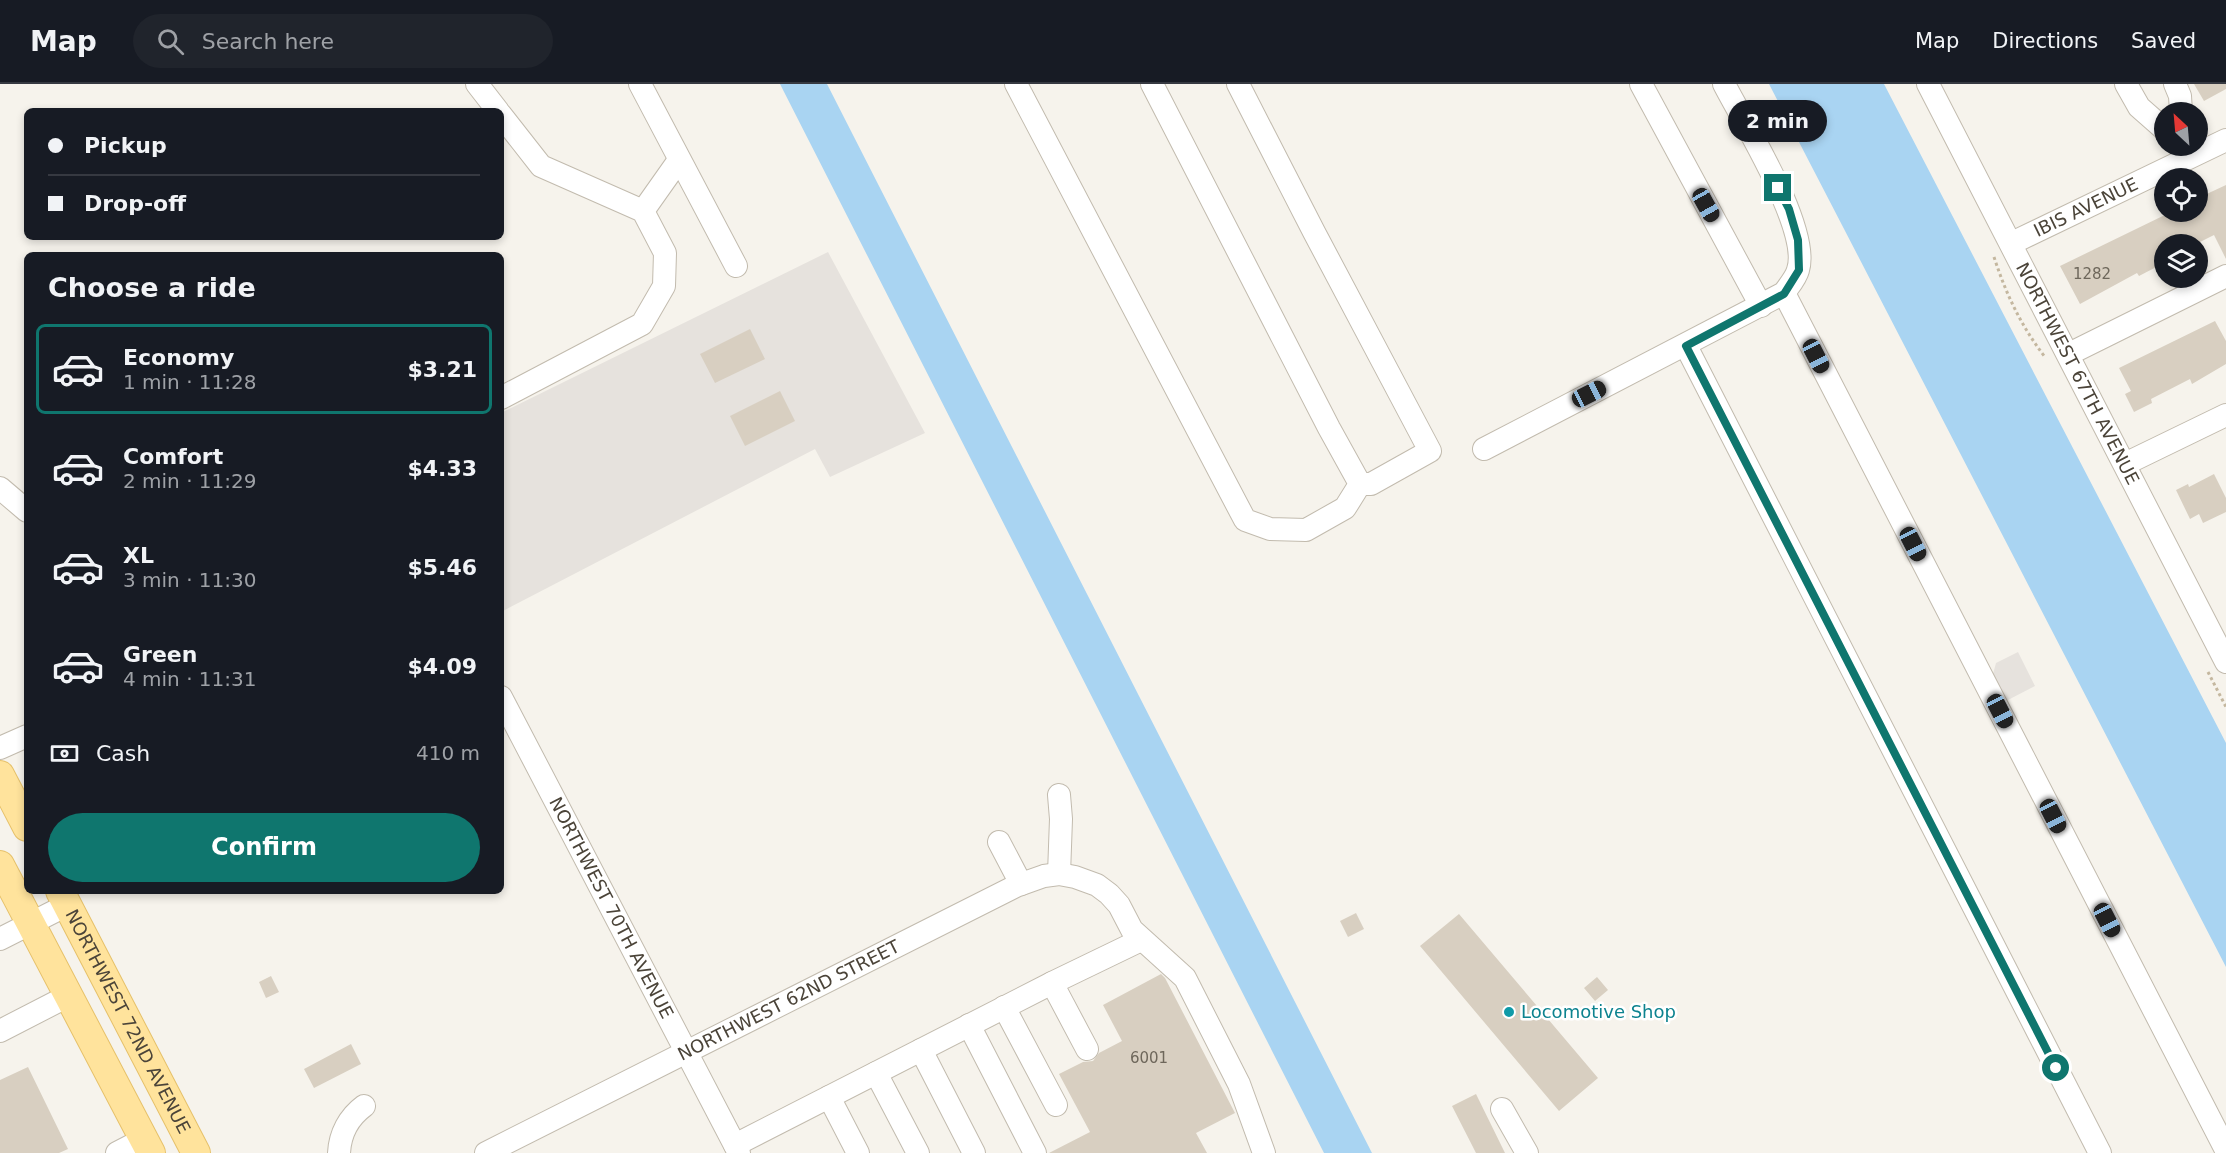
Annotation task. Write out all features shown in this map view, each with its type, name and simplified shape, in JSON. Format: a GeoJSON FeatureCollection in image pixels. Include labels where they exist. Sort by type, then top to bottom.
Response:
{"type":"FeatureCollection","features":[{"type":"Feature","properties":{"kind":"main road"},"geometry":{"type":"LineString","coordinates":[[0,775],[24,821]]}},
{"type":"Feature","properties":{"kind":"main road"},"geometry":{"type":"LineString","coordinates":[[4,882],[31,924],[147,1146]]}},
{"type":"Feature","properties":{"kind":"main road","name":"NORTHWEST 72ND AVENUE"},"geometry":{"type":"LineString","coordinates":[[64,898],[196,1153]]}},
{"type":"Feature","properties":{"kind":"street"},"geometry":{"type":"LineString","coordinates":[[477,84],[496,108]]}},
{"type":"Feature","properties":{"kind":"street"},"geometry":{"type":"LineString","coordinates":[[640,84],[736,266]]}},
{"type":"Feature","properties":{"kind":"street"},"geometry":{"type":"LineString","coordinates":[[1016,84],[1245,520],[1270,529],[1306,530],[1345,508],[1360,484]]}},
{"type":"Feature","properties":{"kind":"street"},"geometry":{"type":"LineString","coordinates":[[1152,84],[1360,484]]}},
{"type":"Feature","properties":{"kind":"street"},"geometry":{"type":"LineString","coordinates":[[1238,84],[1430,451],[1371,484],[1360,484]]}},
{"type":"Feature","properties":{"kind":"street"},"geometry":{"type":"LineString","coordinates":[[1641,84],[1761,306]]}},
{"type":"Feature","properties":{"kind":"street"},"geometry":{"type":"LineString","coordinates":[[1484,449],[1784,294],[1799,270],[1798,240],[1789,209],[1724,84]]}},
{"type":"Feature","properties":{"kind":"street","name":"NORTHWEST 67TH AVENUE"},"geometry":{"type":"LineString","coordinates":[[1928,84],[2226,662]]}},
{"type":"Feature","properties":{"kind":"street"},"geometry":{"type":"LineString","coordinates":[[2126,84],[2139,107],[2154,120]]}},
{"type":"Feature","properties":{"kind":"street"},"geometry":{"type":"LineString","coordinates":[[2175,84],[2180,102]]}},
{"type":"Feature","properties":{"kind":"street"},"geometry":{"type":"LineString","coordinates":[[504,119],[541,166],[643,211],[665,253],[664,286],[642,324],[504,396]]}},
{"type":"Feature","properties":{"kind":"street","name":"IBIS AVENUE"},"geometry":{"type":"LineString","coordinates":[[2208,145],[2226,140]]}},
{"type":"Feature","properties":{"kind":"street","name":"IBIS AVENUE"},"geometry":{"type":"LineString","coordinates":[[2012,243],[2178,156]]}},
{"type":"Feature","properties":{"kind":"street"},"geometry":{"type":"LineString","coordinates":[[643,211],[679,160]]}},
{"type":"Feature","properties":{"kind":"street"},"geometry":{"type":"LineString","coordinates":[[2069,354],[2226,276]]}},
{"type":"Feature","properties":{"kind":"street"},"geometry":{"type":"LineString","coordinates":[[1784,294],[2226,1150]]}},
{"type":"Feature","properties":{"kind":"street"},"geometry":{"type":"LineString","coordinates":[[1686,346],[2100,1153]]}},
{"type":"Feature","properties":{"kind":"street"},"geometry":{"type":"LineString","coordinates":[[2125,464],[2226,415]]}},
{"type":"Feature","properties":{"kind":"street"},"geometry":{"type":"LineString","coordinates":[[0,488],[24,508]]}},
{"type":"Feature","properties":{"kind":"street","name":"NORTHWEST 70TH AVENUE"},"geometry":{"type":"LineString","coordinates":[[504,703],[737,1149]]}},
{"type":"Feature","properties":{"kind":"street"},"geometry":{"type":"LineString","coordinates":[[0,748],[24,737]]}},
{"type":"Feature","properties":{"kind":"street"},"geometry":{"type":"LineString","coordinates":[[1059,795],[1061,819],[1059,874]]}},
{"type":"Feature","properties":{"kind":"street"},"geometry":{"type":"LineString","coordinates":[[999,842],[1021,884]]}},
{"type":"Feature","properties":{"kind":"street","name":"NORTHWEST 62ND STREET"},"geometry":{"type":"LineString","coordinates":[[486,1153],[1021,884],[1044,876],[1059,874],[1097,885],[1119,905],[1132,930],[1141,939]]}},
{"type":"Feature","properties":{"kind":"street"},"geometry":{"type":"LineString","coordinates":[[0,939],[31,924],[64,898]]}},
{"type":"Feature","properties":{"kind":"street"},"geometry":{"type":"LineString","coordinates":[[737,1149],[829,1097],[1141,939],[1185,978],[1239,1084],[1264,1153]]}},
{"type":"Feature","properties":{"kind":"street"},"geometry":{"type":"LineString","coordinates":[[1052,983],[1087,1049]]}},
{"type":"Feature","properties":{"kind":"street"},"geometry":{"type":"LineString","coordinates":[[0,1031],[68,996]]}},
{"type":"Feature","properties":{"kind":"street"},"geometry":{"type":"LineString","coordinates":[[1004,1007],[1056,1106]]}},
{"type":"Feature","properties":{"kind":"street"},"geometry":{"type":"LineString","coordinates":[[969,1025],[1035,1153]]}},
{"type":"Feature","properties":{"kind":"street"},"geometry":{"type":"LineString","coordinates":[[921,1050],[974,1153]]}},
{"type":"Feature","properties":{"kind":"street"},"geometry":{"type":"LineString","coordinates":[[876,1073],[918,1153]]}},
{"type":"Feature","properties":{"kind":"street"},"geometry":{"type":"LineString","coordinates":[[829,1097],[858,1153]]}},
{"type":"Feature","properties":{"kind":"street"},"geometry":{"type":"LineString","coordinates":[[339,1153],[344,1128],[355,1113],[364,1106]]}},
{"type":"Feature","properties":{"kind":"street"},"geometry":{"type":"LineString","coordinates":[[1502,1109],[1527,1153]]}},
{"type":"Feature","properties":{"kind":"street"},"geometry":{"type":"LineString","coordinates":[[117,1153],[147,1146]]}},
{"type":"Feature","properties":{"kind":"shaded area"},"geometry":{"type":"Polygon","coordinates":[[[828,252],[925,433],[830,477],[815,449],[504,610],[504,412],[828,252]]]}},
{"type":"Feature","properties":{"kind":"shaded area"},"geometry":{"type":"Polygon","coordinates":[[[2018,652],[2035,686],[2006,701],[1993,674],[1996,663],[2018,652]]]}},
{"type":"Feature","properties":{"kind":"water"},"geometry":{"type":"Polygon","coordinates":[[[780,84],[827,84],[1372,1153],[1324,1153],[780,84]]]}},
{"type":"Feature","properties":{"kind":"water"},"geometry":{"type":"Polygon","coordinates":[[[1769,84],[1884,84],[2226,743],[2226,967],[1769,84]]]}},
{"type":"Feature","properties":{"kind":"building"},"geometry":{"type":"Polygon","coordinates":[[[2194,84],[2226,84],[2226,89],[2204,101],[2194,84]]]}},
{"type":"Feature","properties":{"kind":"building"},"geometry":{"type":"Polygon","coordinates":[[[2226,185],[2226,259],[2214,235],[2208,238],[2208,234],[2154,234],[2154,268],[2139,276],[2137,273],[2080,304],[2060,266],[2154,220],[2208,222],[2208,193],[2226,185]]]}},
{"type":"Feature","properties":{"kind":"building"},"geometry":{"type":"Polygon","coordinates":[[[2215,321],[2226,341],[2226,364],[2192,384],[2190,379],[2151,399],[2152,403],[2134,412],[2125,394],[2131,391],[2119,368],[2215,321]]]}},
{"type":"Feature","properties":{"kind":"building"},"geometry":{"type":"Polygon","coordinates":[[[750,329],[765,359],[715,383],[700,354],[750,329]]]}},
{"type":"Feature","properties":{"kind":"building"},"geometry":{"type":"Polygon","coordinates":[[[780,391],[795,421],[745,446],[730,416],[780,391]]]}},
{"type":"Feature","properties":{"kind":"building"},"geometry":{"type":"Polygon","coordinates":[[[2214,474],[2226,498],[2226,512],[2203,523],[2199,514],[2190,519],[2176,490],[2188,484],[2189,487],[2214,474]]]}},
{"type":"Feature","properties":{"kind":"building"},"geometry":{"type":"Polygon","coordinates":[[[1356,913],[1364,929],[1348,937],[1340,921],[1356,913]]]}},
{"type":"Feature","properties":{"kind":"building","name":"Locomotive Shop"},"geometry":{"type":"Polygon","coordinates":[[[1459,914],[1598,1078],[1559,1111],[1420,946],[1459,914]]]}},
{"type":"Feature","properties":{"kind":"building"},"geometry":{"type":"Polygon","coordinates":[[[1161,974],[1235,1113],[1196,1133],[1207,1153],[1049,1153],[1090,1132],[1059,1074],[1083,1062],[1093,1061],[1099,1053],[1122,1041],[1103,1005],[1161,974]]]}},
{"type":"Feature","properties":{"kind":"building"},"geometry":{"type":"Polygon","coordinates":[[[271,976],[279,992],[266,998],[259,982],[271,976]]]}},
{"type":"Feature","properties":{"kind":"building"},"geometry":{"type":"Polygon","coordinates":[[[1597,977],[1608,990],[1595,1001],[1584,988],[1597,977]]]}},
{"type":"Feature","properties":{"kind":"building"},"geometry":{"type":"Polygon","coordinates":[[[351,1044],[361,1064],[314,1088],[304,1069],[351,1044]]]}},
{"type":"Feature","properties":{"kind":"building"},"geometry":{"type":"Polygon","coordinates":[[[28,1067],[68,1149],[59,1153],[0,1153],[0,1080],[28,1067]]]}},
{"type":"Feature","properties":{"kind":"building"},"geometry":{"type":"Polygon","coordinates":[[[1476,1094],[1505,1153],[1476,1153],[1452,1106],[1476,1094]]]}},
{"type":"Feature","properties":{"kind":"place","name":"Locomotive Shop"},"geometry":{"type":"Point","coordinates":[1509,1012]}},
{"type":"Feature","properties":{"kind":"route"},"geometry":{"type":"LineString","coordinates":[[1778,188],[1789,209],[1798,240],[1799,270],[1784,294],[1686,346],[2056,1068]]}}]}
